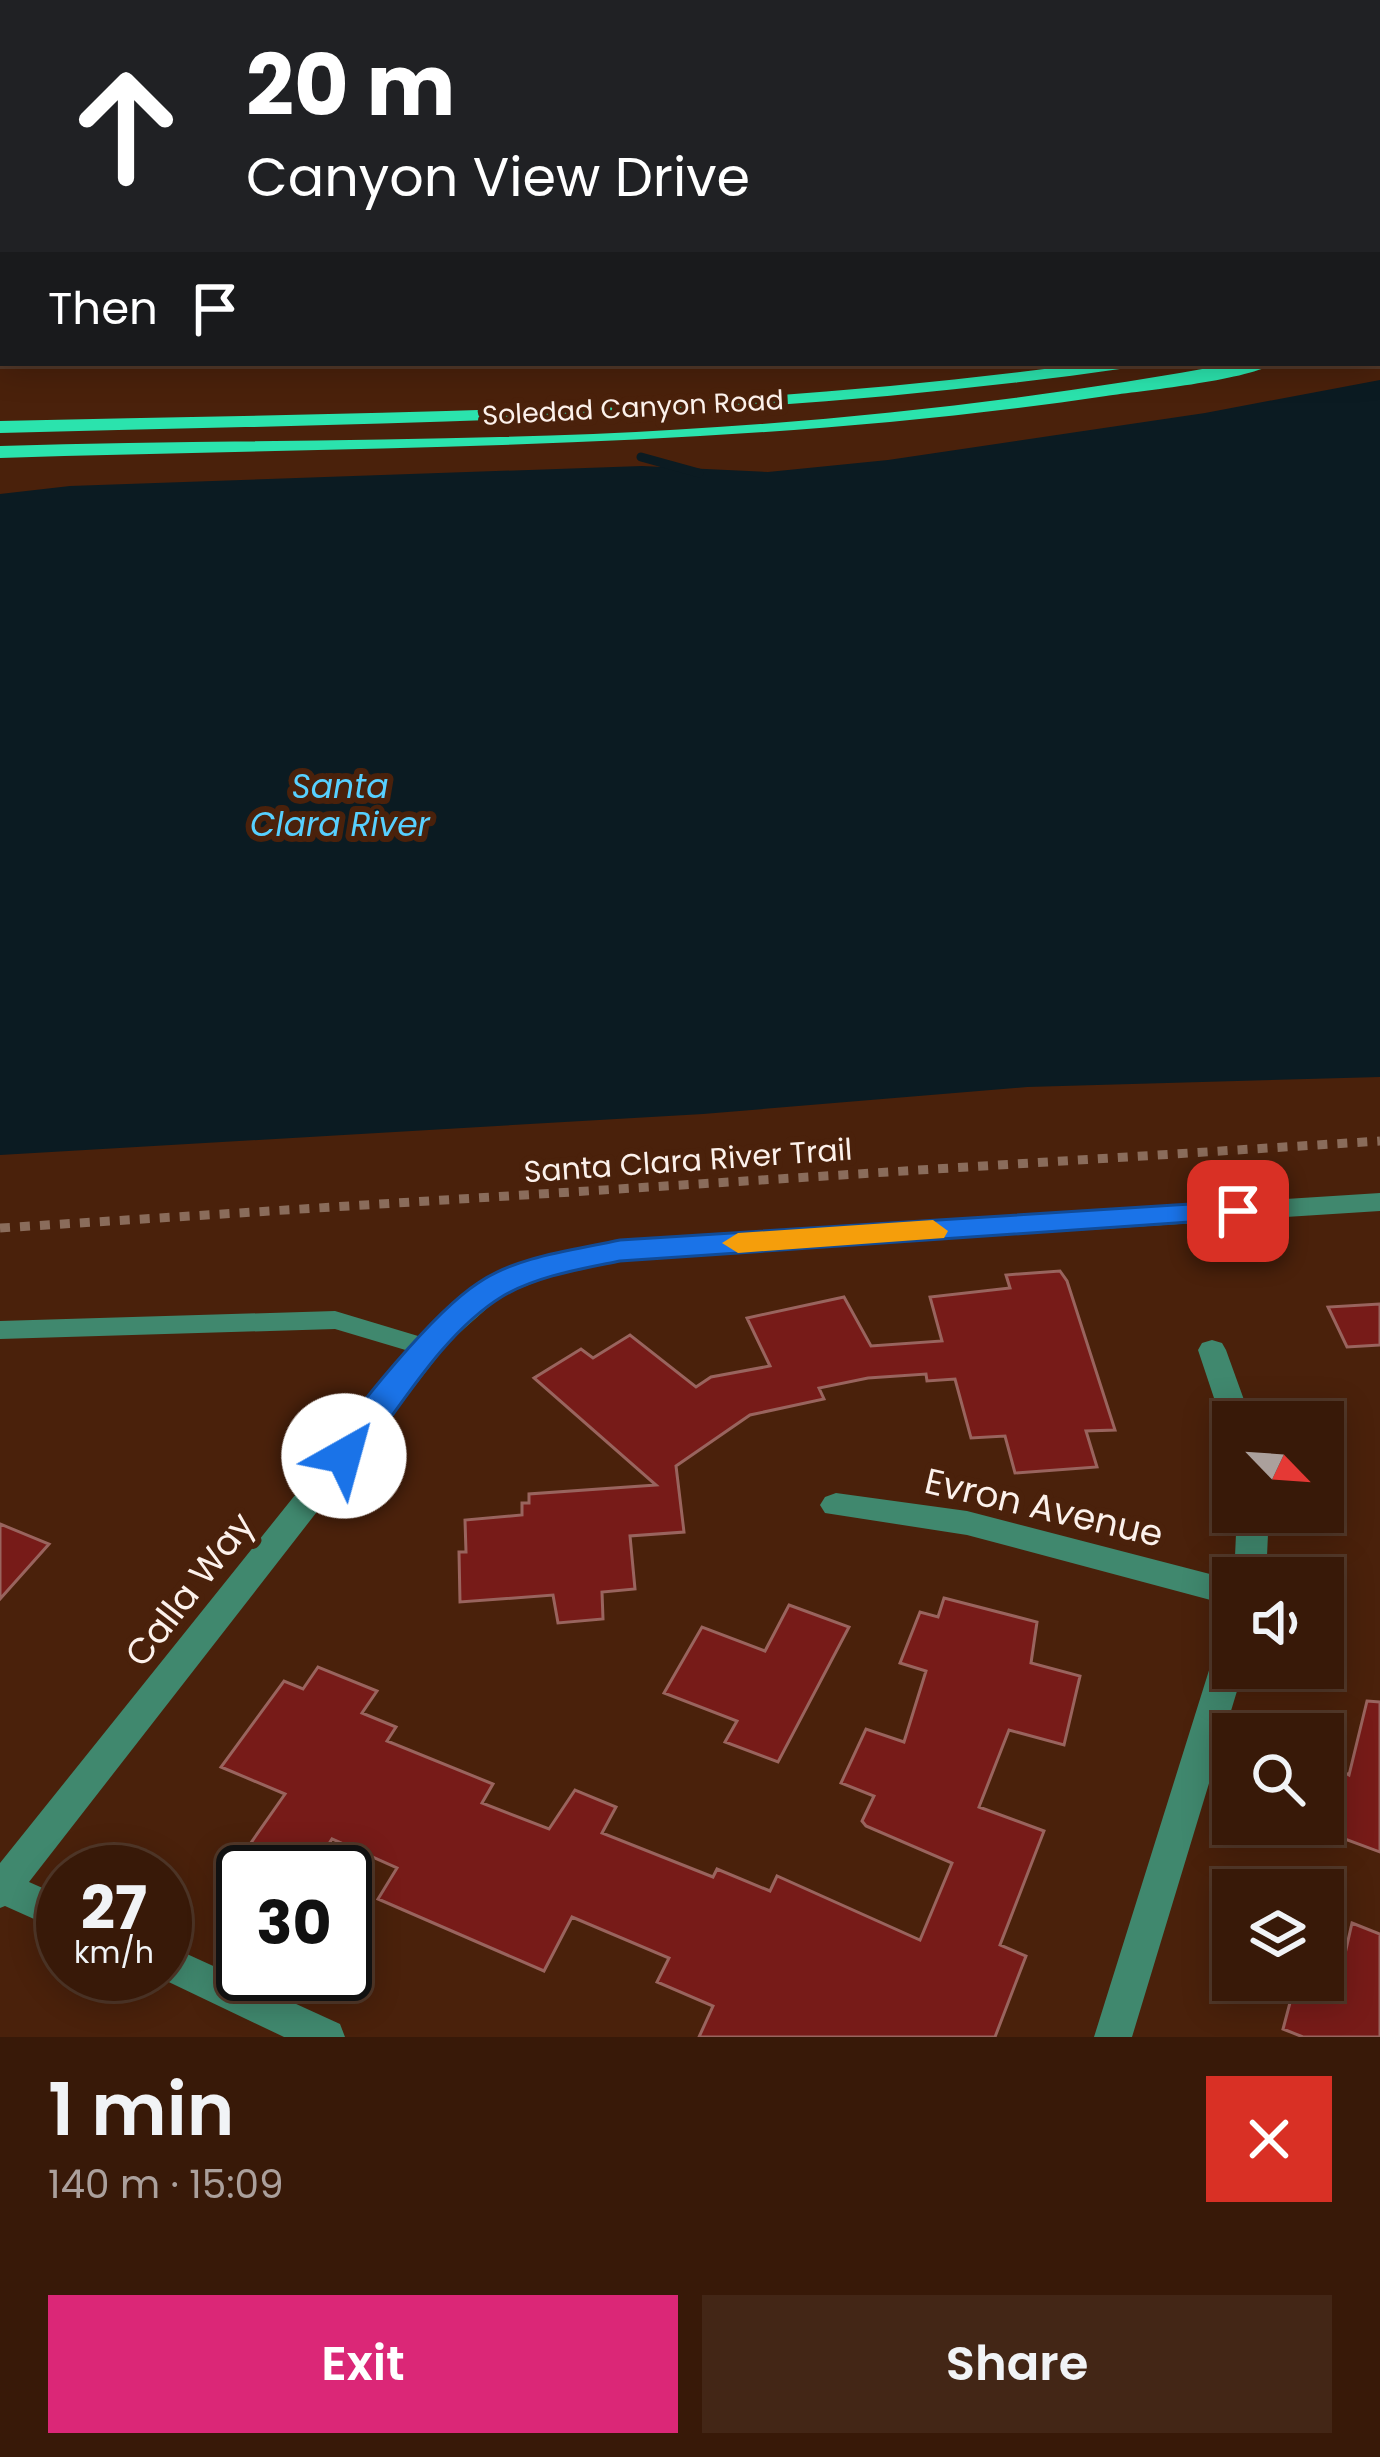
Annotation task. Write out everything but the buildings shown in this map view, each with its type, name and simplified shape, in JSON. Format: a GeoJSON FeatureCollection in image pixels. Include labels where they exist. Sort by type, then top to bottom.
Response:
{"type":"FeatureCollection","features":[{"type":"Feature","properties":{"kind":"main road","name":"Soledad Canyon Road"},"geometry":{"type":"LineString","coordinates":[[0,427],[680,412],[913,393],[1106,366]]}},
{"type":"Feature","properties":{"kind":"main road","name":"Soledad Canyon Road"},"geometry":{"type":"LineString","coordinates":[[0,452],[537,442],[814,426],[1069,398],[1247,366]]}},
{"type":"Feature","properties":{"kind":"street","name":"Calla Way"},"geometry":{"type":"LineString","coordinates":[[2,1889],[434,1341],[491,1288],[552,1265],[620,1250],[1380,1202]]}},
{"type":"Feature","properties":{"kind":"street"},"geometry":{"type":"LineString","coordinates":[[1212,1350],[1230,1401]]}},
{"type":"Feature","properties":{"kind":"street","name":"Evron Avenue"},"geometry":{"type":"LineString","coordinates":[[836,1505],[967,1523],[1212,1587]]}},
{"type":"Feature","properties":{"kind":"street"},"geometry":{"type":"LineString","coordinates":[[1113,2037],[1220,1689]]}},
{"type":"Feature","properties":{"kind":"street"},"geometry":{"type":"LineString","coordinates":[[2,1889],[36,1903]]}},
{"type":"Feature","properties":{"kind":"street"},"geometry":{"type":"LineString","coordinates":[[192,1975],[326,2037]]}},
{"type":"Feature","properties":{"kind":"lane"},"geometry":{"type":"LineString","coordinates":[[0,1330],[335,1320],[434,1341]]}},
{"type":"Feature","properties":{"kind":"path","name":"Santa Clara River Trail"},"geometry":{"type":"LineString","coordinates":[[0,1228],[1380,1141]]}},
{"type":"Feature","properties":{"kind":"water","name":"Santa Clara River"},"geometry":{"type":"Polygon","coordinates":[[[1380,380],[1380,1077],[1027,1087],[703,1114],[0,1155],[0,494],[70,486],[642,466],[768,472],[888,460],[1205,413],[1380,380]]]}},
{"type":"Feature","properties":{"kind":"waterway"},"geometry":{"type":"LineString","coordinates":[[641,457],[699,473]]}},
{"type":"Feature","properties":{"kind":"slow traffic"},"geometry":{"type":"LineString","coordinates":[[738,1243],[933,1231]]}},
{"type":"Feature","properties":{"kind":"route"},"geometry":{"type":"LineString","coordinates":[[344,1456],[439,1334],[491,1288],[552,1265],[620,1250],[1238,1211]]}}]}
